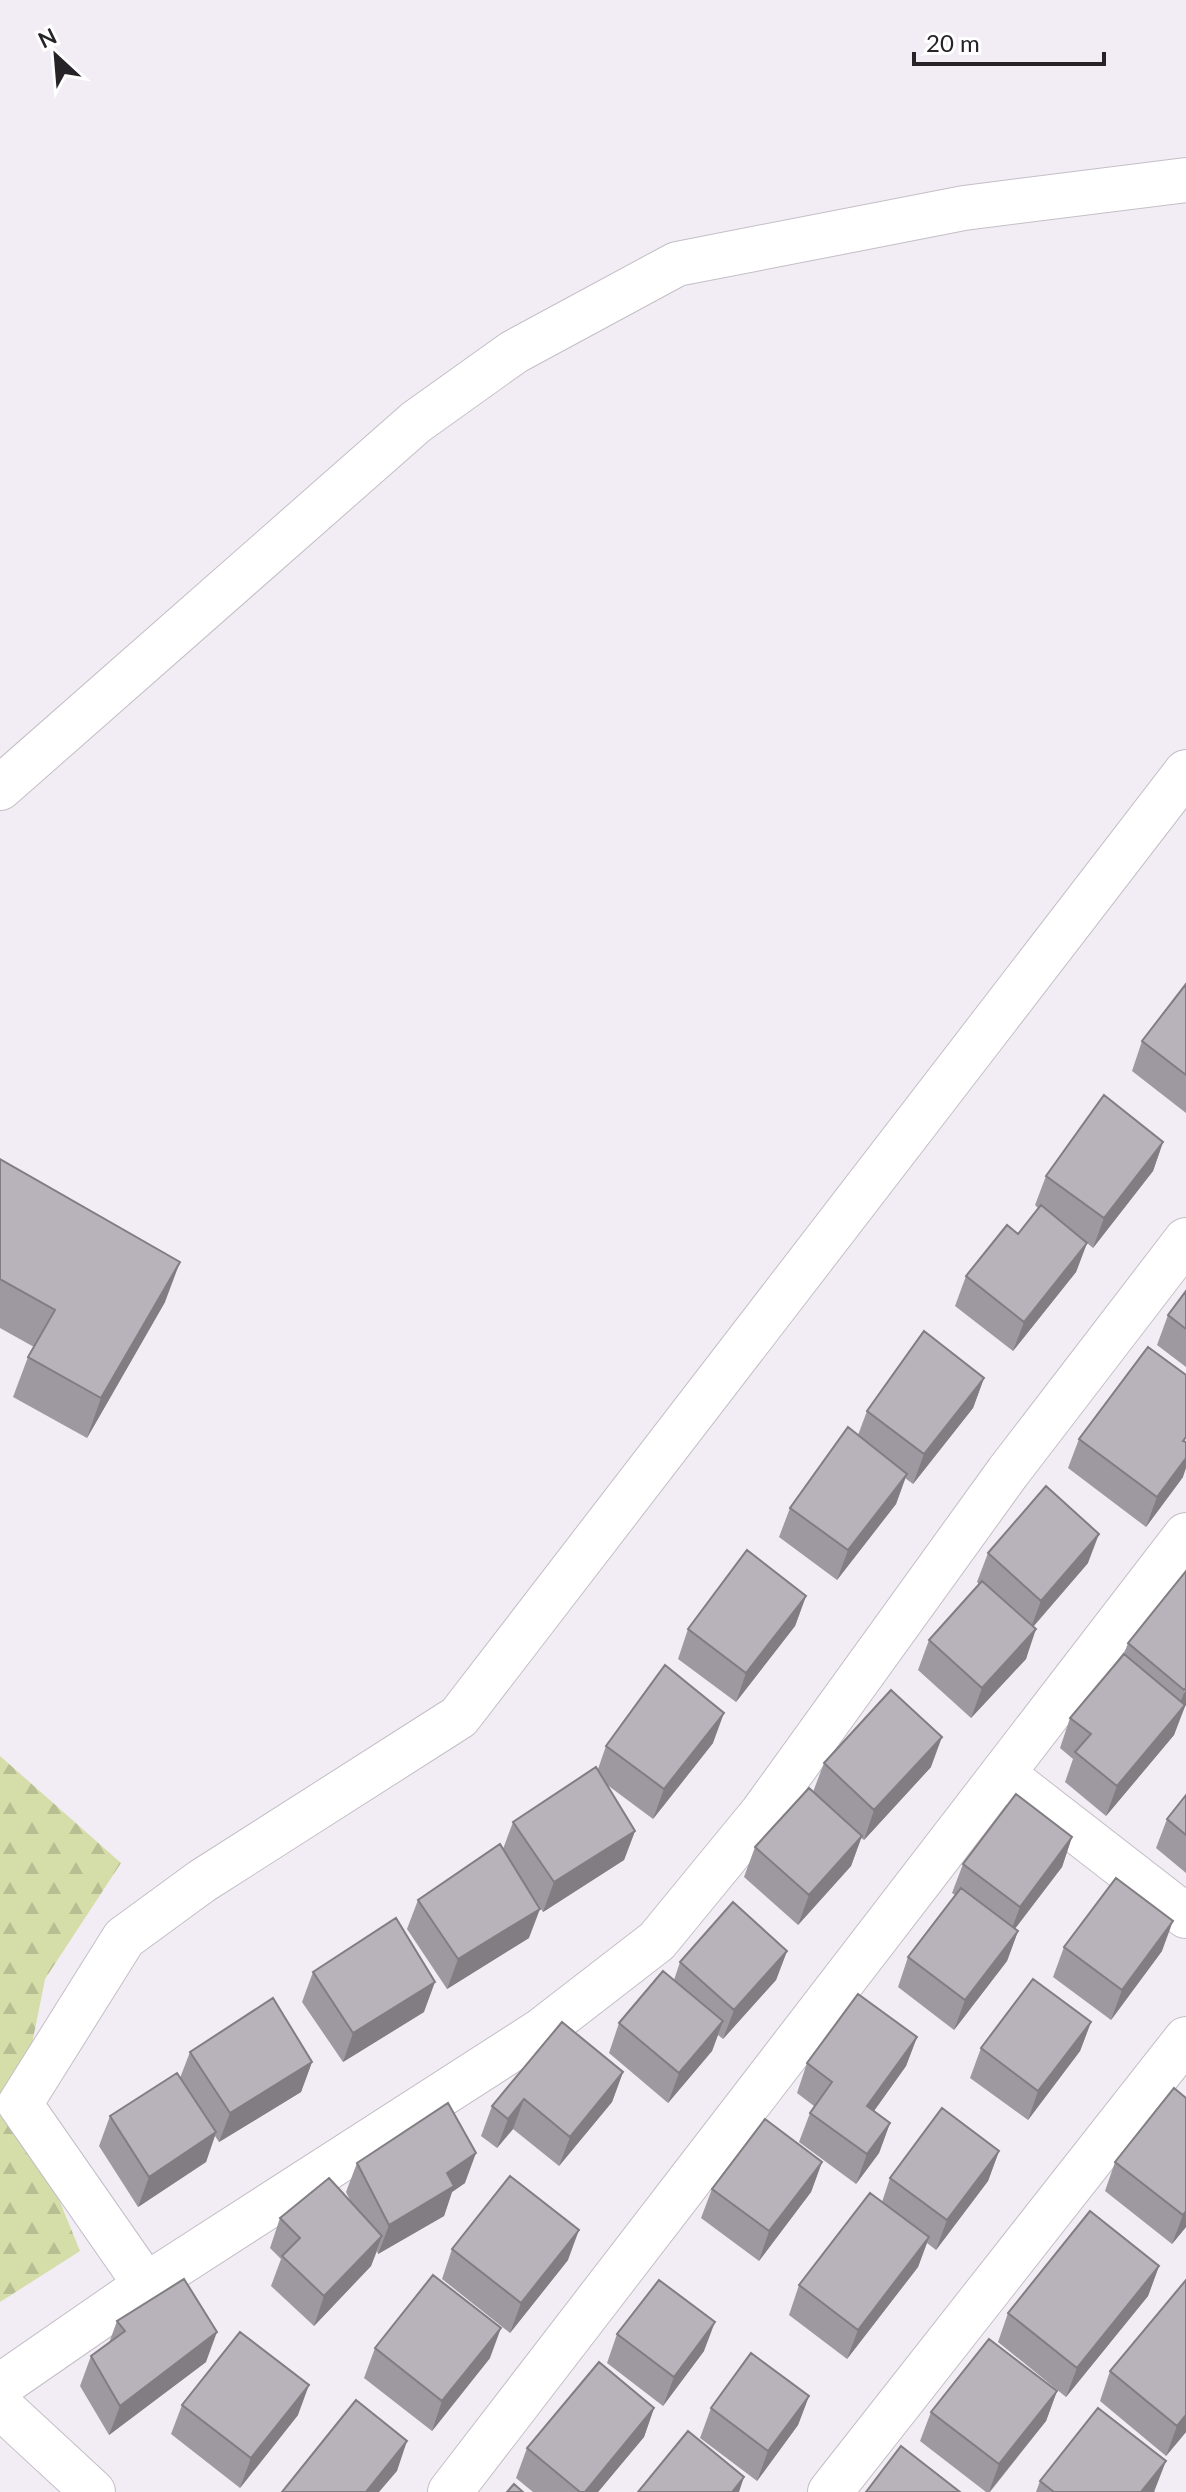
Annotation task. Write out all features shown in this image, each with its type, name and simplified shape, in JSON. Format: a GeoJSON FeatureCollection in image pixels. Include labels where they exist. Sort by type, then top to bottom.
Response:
{"type":"FeatureCollection","features":[{"type":"Feature","properties":{"kind":"street"},"geometry":{"type":"LineString","coordinates":[[0,788],[416,422],[514,352],[677,264],[964,208],[1186,180]]}},
{"type":"Feature","properties":{"kind":"street"},"geometry":{"type":"LineString","coordinates":[[146,2285],[20,2104],[124,1938],[202,1881],[459,1717],[1186,772]]}},
{"type":"Feature","properties":{"kind":"street"},"geometry":{"type":"LineString","coordinates":[[0,2386],[146,2285],[542,2030],[657,1941],[762,1813],[1008,1472],[1186,1240]]}},
{"type":"Feature","properties":{"kind":"street"},"geometry":{"type":"LineString","coordinates":[[450,2492],[1186,1535]]}},
{"type":"Feature","properties":{"kind":"street"},"geometry":{"type":"LineString","coordinates":[[1003,1774],[1186,1916]]}},
{"type":"Feature","properties":{"kind":"street"},"geometry":{"type":"LineString","coordinates":[[830,2492],[1186,2039]]}},
{"type":"Feature","properties":{"kind":"street"},"geometry":{"type":"LineString","coordinates":[[0,2406],[93,2492]]}},
{"type":"Feature","properties":{"kind":"green space"},"geometry":{"type":"Polygon","coordinates":[[[0,1756],[121,1863],[45,1979],[20,2104],[80,2251],[0,2302],[0,1756]]]}},
{"type":"Feature","properties":{"kind":"building"},"geometry":{"type":"Polygon","coordinates":[[[1186,984],[1186,1075],[1142,1041],[1186,984]]]}},
{"type":"Feature","properties":{"kind":"building"},"geometry":{"type":"Polygon","coordinates":[[[1104,1095],[1163,1142],[1104,1218],[1046,1176],[1104,1095]]]}},
{"type":"Feature","properties":{"kind":"building"},"geometry":{"type":"Polygon","coordinates":[[[0,1159],[180,1262],[101,1398],[28,1357],[55,1310],[0,1279],[0,1159]]]}},
{"type":"Feature","properties":{"kind":"building"},"geometry":{"type":"Polygon","coordinates":[[[1041,1205],[1087,1243],[1024,1322],[966,1276],[1007,1225],[1018,1234],[1041,1205]]]}},
{"type":"Feature","properties":{"kind":"building"},"geometry":{"type":"Polygon","coordinates":[[[1186,1291],[1186,1329],[1168,1315],[1186,1291]]]}},
{"type":"Feature","properties":{"kind":"building"},"geometry":{"type":"Polygon","coordinates":[[[924,1331],[984,1378],[924,1454],[867,1411],[924,1331]]]}},
{"type":"Feature","properties":{"kind":"building"},"geometry":{"type":"Polygon","coordinates":[[[1148,1347],[1186,1375],[1186,1437],[1183,1441],[1186,1442],[1186,1458],[1157,1497],[1079,1439],[1148,1347]]]}},
{"type":"Feature","properties":{"kind":"building"},"geometry":{"type":"Polygon","coordinates":[[[848,1427],[907,1474],[848,1550],[790,1508],[848,1427]]]}},
{"type":"Feature","properties":{"kind":"building"},"geometry":{"type":"Polygon","coordinates":[[[1046,1486],[1099,1534],[1041,1601],[988,1553],[1046,1486]]]}},
{"type":"Feature","properties":{"kind":"building"},"geometry":{"type":"Polygon","coordinates":[[[747,1550],[806,1596],[746,1673],[688,1629],[747,1550]]]}},
{"type":"Feature","properties":{"kind":"building"},"geometry":{"type":"Polygon","coordinates":[[[1186,1571],[1186,1688],[1184,1690],[1128,1643],[1186,1571]]]}},
{"type":"Feature","properties":{"kind":"building"},"geometry":{"type":"Polygon","coordinates":[[[982,1581],[1036,1629],[982,1688],[929,1640],[982,1581]]]}},
{"type":"Feature","properties":{"kind":"building"},"geometry":{"type":"Polygon","coordinates":[[[1124,1654],[1185,1705],[1117,1786],[1075,1752],[1091,1734],[1070,1718],[1124,1654]]]}},
{"type":"Feature","properties":{"kind":"building"},"geometry":{"type":"Polygon","coordinates":[[[665,1665],[724,1713],[664,1789],[606,1746],[665,1665]]]}},
{"type":"Feature","properties":{"kind":"building"},"geometry":{"type":"Polygon","coordinates":[[[891,1690],[942,1737],[874,1810],[824,1763],[891,1690]]]}},
{"type":"Feature","properties":{"kind":"building"},"geometry":{"type":"Polygon","coordinates":[[[596,1767],[635,1831],[554,1882],[513,1822],[596,1767]]]}},
{"type":"Feature","properties":{"kind":"building"},"geometry":{"type":"Polygon","coordinates":[[[809,1788],[862,1836],[809,1895],[755,1847],[809,1788]]]}},
{"type":"Feature","properties":{"kind":"building"},"geometry":{"type":"Polygon","coordinates":[[[1016,1794],[1072,1837],[1020,1907],[963,1864],[1016,1794]]]}},
{"type":"Feature","properties":{"kind":"building"},"geometry":{"type":"Polygon","coordinates":[[[1186,1795],[1186,1835],[1167,1819],[1186,1795]]]}},
{"type":"Feature","properties":{"kind":"building"},"geometry":{"type":"Polygon","coordinates":[[[500,1844],[540,1909],[458,1959],[418,1900],[500,1844]]]}},
{"type":"Feature","properties":{"kind":"building"},"geometry":{"type":"Polygon","coordinates":[[[1116,1878],[1173,1921],[1122,1990],[1064,1947],[1116,1878]]]}},
{"type":"Feature","properties":{"kind":"building"},"geometry":{"type":"Polygon","coordinates":[[[961,1888],[1018,1931],[965,2000],[908,1957],[961,1888]]]}},
{"type":"Feature","properties":{"kind":"building"},"geometry":{"type":"Polygon","coordinates":[[[733,1902],[787,1951],[734,2010],[680,1962],[733,1902]]]}},
{"type":"Feature","properties":{"kind":"building"},"geometry":{"type":"Polygon","coordinates":[[[396,1918],[435,1982],[353,2033],[313,1972],[396,1918]]]}},
{"type":"Feature","properties":{"kind":"building"},"geometry":{"type":"Polygon","coordinates":[[[663,1971],[723,2021],[679,2073],[619,2023],[663,1971]]]}},
{"type":"Feature","properties":{"kind":"building"},"geometry":{"type":"Polygon","coordinates":[[[1033,1979],[1091,2022],[1038,2091],[981,2048],[1033,1979]]]}},
{"type":"Feature","properties":{"kind":"building"},"geometry":{"type":"Polygon","coordinates":[[[858,1994],[917,2037],[867,2106],[890,2123],[867,2154],[810,2113],[832,2082],[807,2063],[858,1994]]]}},
{"type":"Feature","properties":{"kind":"building"},"geometry":{"type":"Polygon","coordinates":[[[273,1998],[312,2062],[230,2113],[190,2052],[273,1998]]]}},
{"type":"Feature","properties":{"kind":"building"},"geometry":{"type":"Polygon","coordinates":[[[562,2022],[623,2072],[570,2137],[524,2099],[508,2119],[492,2106],[562,2022]]]}},
{"type":"Feature","properties":{"kind":"building"},"geometry":{"type":"Polygon","coordinates":[[[177,2073],[216,2132],[149,2177],[110,2116],[177,2073]]]}},
{"type":"Feature","properties":{"kind":"building"},"geometry":{"type":"Polygon","coordinates":[[[1174,2088],[1186,2098],[1186,2211],[1183,2215],[1115,2162],[1174,2088]]]}},
{"type":"Feature","properties":{"kind":"building"},"geometry":{"type":"Polygon","coordinates":[[[448,2103],[476,2153],[447,2173],[454,2186],[389,2225],[357,2163],[448,2103]]]}},
{"type":"Feature","properties":{"kind":"building"},"geometry":{"type":"Polygon","coordinates":[[[942,2108],[999,2151],[947,2220],[890,2178],[942,2108]]]}},
{"type":"Feature","properties":{"kind":"building"},"geometry":{"type":"Polygon","coordinates":[[[765,2119],[822,2162],[769,2231],[712,2189],[765,2119]]]}},
{"type":"Feature","properties":{"kind":"building"},"geometry":{"type":"Polygon","coordinates":[[[510,2176],[579,2230],[521,2303],[452,2249],[510,2176]]]}},
{"type":"Feature","properties":{"kind":"building"},"geometry":{"type":"Polygon","coordinates":[[[329,2178],[382,2236],[324,2296],[282,2256],[300,2238],[280,2218],[329,2178]]]}},
{"type":"Feature","properties":{"kind":"building"},"geometry":{"type":"Polygon","coordinates":[[[870,2193],[929,2237],[858,2330],[799,2285],[870,2193]]]}},
{"type":"Feature","properties":{"kind":"building"},"geometry":{"type":"Polygon","coordinates":[[[1090,2211],[1159,2266],[1077,2368],[1008,2313],[1090,2211]]]}},
{"type":"Feature","properties":{"kind":"building"},"geometry":{"type":"Polygon","coordinates":[[[433,2275],[501,2328],[442,2401],[375,2348],[433,2275]]]}},
{"type":"Feature","properties":{"kind":"building"},"geometry":{"type":"Polygon","coordinates":[[[184,2279],[217,2332],[120,2406],[91,2356],[125,2331],[117,2321],[184,2279]]]}},
{"type":"Feature","properties":{"kind":"building"},"geometry":{"type":"Polygon","coordinates":[[[659,2280],[715,2322],[674,2377],[617,2334],[659,2280]]]}},
{"type":"Feature","properties":{"kind":"building"},"geometry":{"type":"Polygon","coordinates":[[[1186,2280],[1186,2415],[1177,2426],[1110,2371],[1186,2280]]]}},
{"type":"Feature","properties":{"kind":"building"},"geometry":{"type":"Polygon","coordinates":[[[240,2332],[309,2385],[251,2458],[182,2405],[240,2332]]]}},
{"type":"Feature","properties":{"kind":"building"},"geometry":{"type":"Polygon","coordinates":[[[989,2339],[1057,2391],[999,2464],[931,2412],[989,2339]]]}},
{"type":"Feature","properties":{"kind":"building"},"geometry":{"type":"Polygon","coordinates":[[[751,2353],[809,2396],[768,2451],[711,2408],[751,2353]]]}},
{"type":"Feature","properties":{"kind":"building"},"geometry":{"type":"Polygon","coordinates":[[[599,2362],[654,2408],[585,2492],[580,2492],[527,2448],[599,2362]]]}},
{"type":"Feature","properties":{"kind":"building"},"geometry":{"type":"Polygon","coordinates":[[[356,2400],[407,2441],[366,2492],[282,2492],[356,2400]]]}},
{"type":"Feature","properties":{"kind":"building"},"geometry":{"type":"Polygon","coordinates":[[[1098,2408],[1166,2461],[1141,2492],[1054,2492],[1040,2481],[1098,2408]]]}},
{"type":"Feature","properties":{"kind":"building"},"geometry":{"type":"Polygon","coordinates":[[[688,2431],[744,2477],[732,2492],[638,2492],[688,2431]]]}},
{"type":"Feature","properties":{"kind":"building"},"geometry":{"type":"Polygon","coordinates":[[[901,2446],[960,2492],[866,2492],[901,2446]]]}},
{"type":"Feature","properties":{"kind":"building"},"geometry":{"type":"Polygon","coordinates":[[[514,2484],[523,2492],[507,2492],[514,2484]]]}}]}
